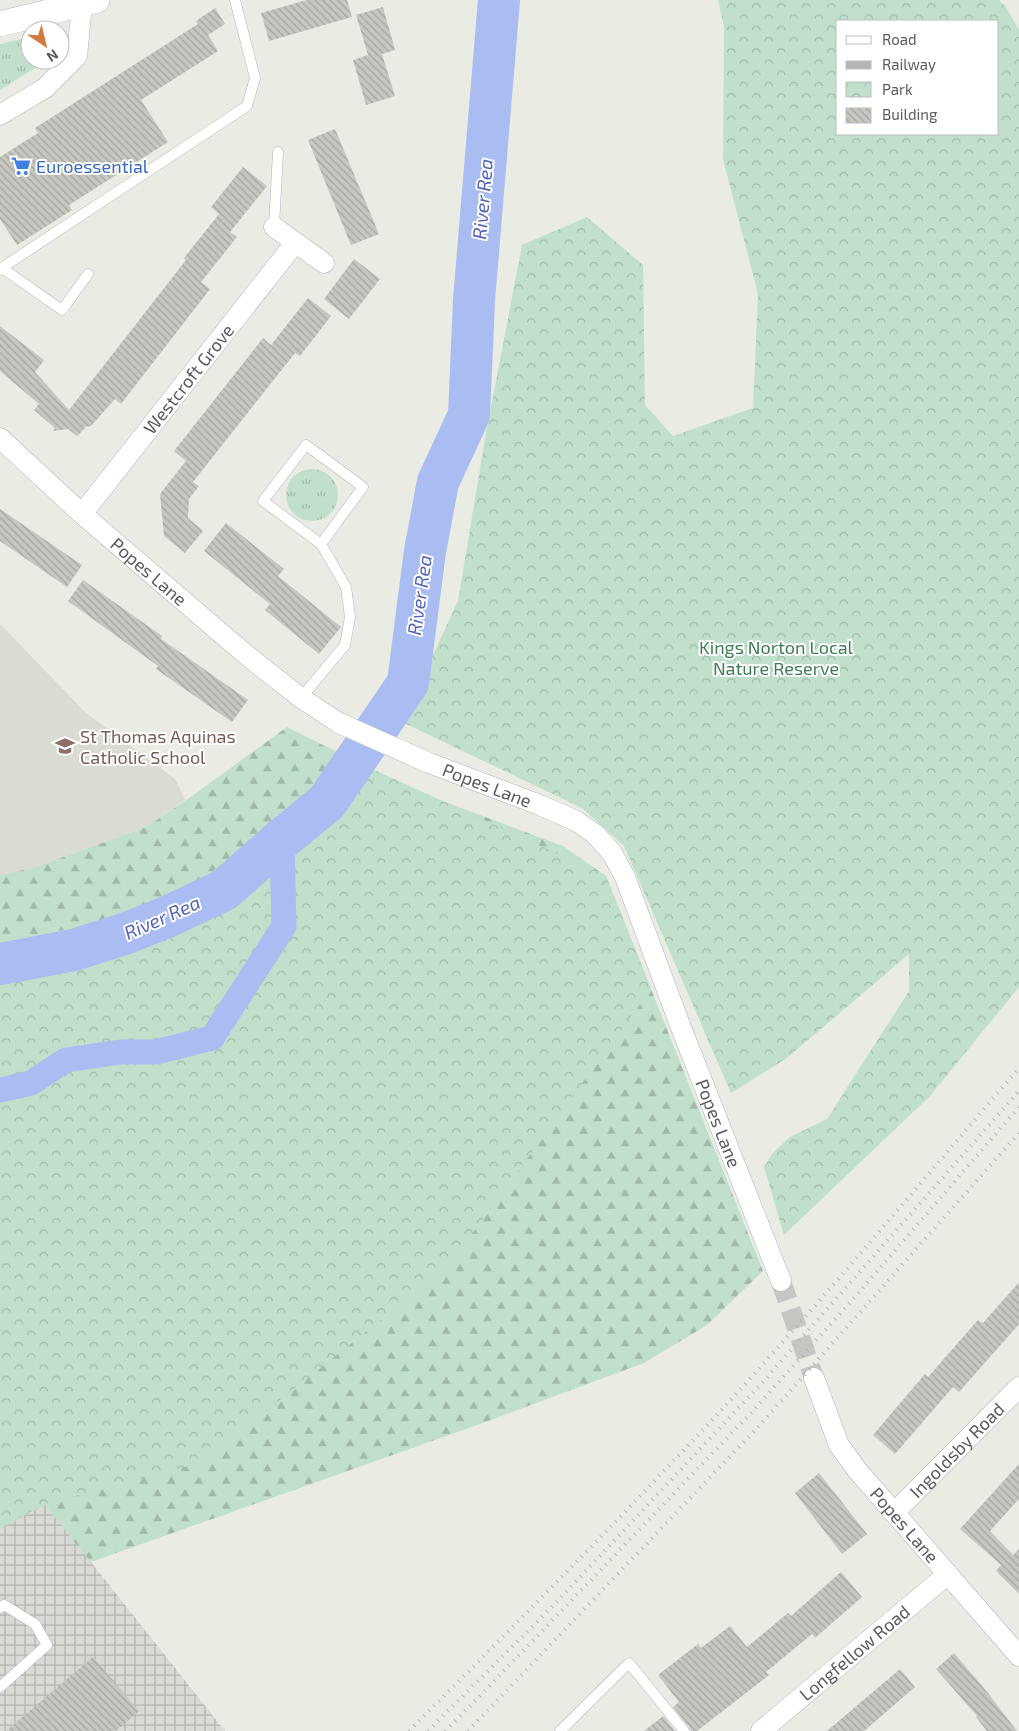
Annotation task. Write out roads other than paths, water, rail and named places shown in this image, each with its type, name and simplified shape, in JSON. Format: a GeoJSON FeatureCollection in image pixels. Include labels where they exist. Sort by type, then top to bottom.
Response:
{"type":"FeatureCollection","features":[{"type":"Feature","properties":{"kind":"street"},"geometry":{"type":"LineString","coordinates":[[0,24],[90,2],[76,56],[45,88],[0,115]]}},
{"type":"Feature","properties":{"kind":"street"},"geometry":{"type":"LineString","coordinates":[[274,227],[324,263]]}},
{"type":"Feature","properties":{"kind":"street","name":"Westcroft Grove"},"geometry":{"type":"LineString","coordinates":[[82,514],[295,243]]}},
{"type":"Feature","properties":{"kind":"street","name":"Popes Lane"},"geometry":{"type":"LineString","coordinates":[[0,438],[82,514],[244,653],[309,704],[347,727],[413,756],[576,820],[595,834],[612,853],[625,877],[684,1035],[781,1281]]}},
{"type":"Feature","properties":{"kind":"street","name":"Popes Lane"},"geometry":{"type":"LineString","coordinates":[[814,1378],[839,1445],[857,1470],[1019,1656]]}},
{"type":"Feature","properties":{"kind":"street","name":"Ingoldsby Road"},"geometry":{"type":"LineString","coordinates":[[894,1513],[1019,1386]]}},
{"type":"Feature","properties":{"kind":"street","name":"Longfellow Road"},"geometry":{"type":"LineString","coordinates":[[761,1731],[948,1574]]}},
{"type":"Feature","properties":{"kind":"lane"},"geometry":{"type":"LineString","coordinates":[[88,274],[62,310],[1,269],[247,106],[256,78],[235,0]]}},
{"type":"Feature","properties":{"kind":"lane"},"geometry":{"type":"LineString","coordinates":[[274,227],[278,152]]}},
{"type":"Feature","properties":{"kind":"lane"},"geometry":{"type":"LineString","coordinates":[[309,704],[345,645],[350,617],[346,587],[321,544],[263,501],[306,445],[363,487],[321,544]]}},
{"type":"Feature","properties":{"kind":"lane"},"geometry":{"type":"LineString","coordinates":[[0,1608],[4,1605],[35,1624],[47,1645],[0,1687]]}},
{"type":"Feature","properties":{"kind":"lane"},"geometry":{"type":"LineString","coordinates":[[560,1731],[629,1663],[684,1731]]}},
{"type":"Feature","properties":{"kind":"waterway","name":"River Rea"},"geometry":{"type":"LineString","coordinates":[[0,964],[74,950],[124,934],[167,917],[224,890],[327,802],[408,683],[425,551],[438,482],[469,415],[474,300],[499,0]]}},
{"type":"Feature","properties":{"kind":"waterway"},"geometry":{"type":"LineString","coordinates":[[0,1090],[31,1083],[66,1060],[120,1052],[156,1052],[212,1038],[284,926],[282,839]]}},
{"type":"Feature","properties":{"kind":"tunnel"},"geometry":{"type":"LineString","coordinates":[[781,1281],[814,1378]]}},
{"type":"Feature","properties":{"kind":"railway"},"geometry":{"type":"LineString","coordinates":[[409,1731],[569,1570],[763,1365],[1019,1068]]}},
{"type":"Feature","properties":{"kind":"railway"},"geometry":{"type":"LineString","coordinates":[[428,1731],[549,1610],[761,1384],[1019,1091]]}},
{"type":"Feature","properties":{"kind":"railway"},"geometry":{"type":"LineString","coordinates":[[445,1731],[751,1413],[854,1298],[1019,1107]]}},
{"type":"Feature","properties":{"kind":"railway"},"geometry":{"type":"LineString","coordinates":[[468,1731],[760,1425],[1019,1133]]}},
{"type":"Feature","properties":{"kind":"place","name":"Euroessential"},"geometry":{"type":"Point","coordinates":[21,166]}},
{"type":"Feature","properties":{"kind":"place","name":"St Thomas Aquinas Catholic School"},"geometry":{"type":"Point","coordinates":[65,746]}},
{"type":"Feature","properties":{"kind":"park label","name":"Kings Norton Local Nature Reserve"},"geometry":{"type":"Point","coordinates":[776,658]}}]}
